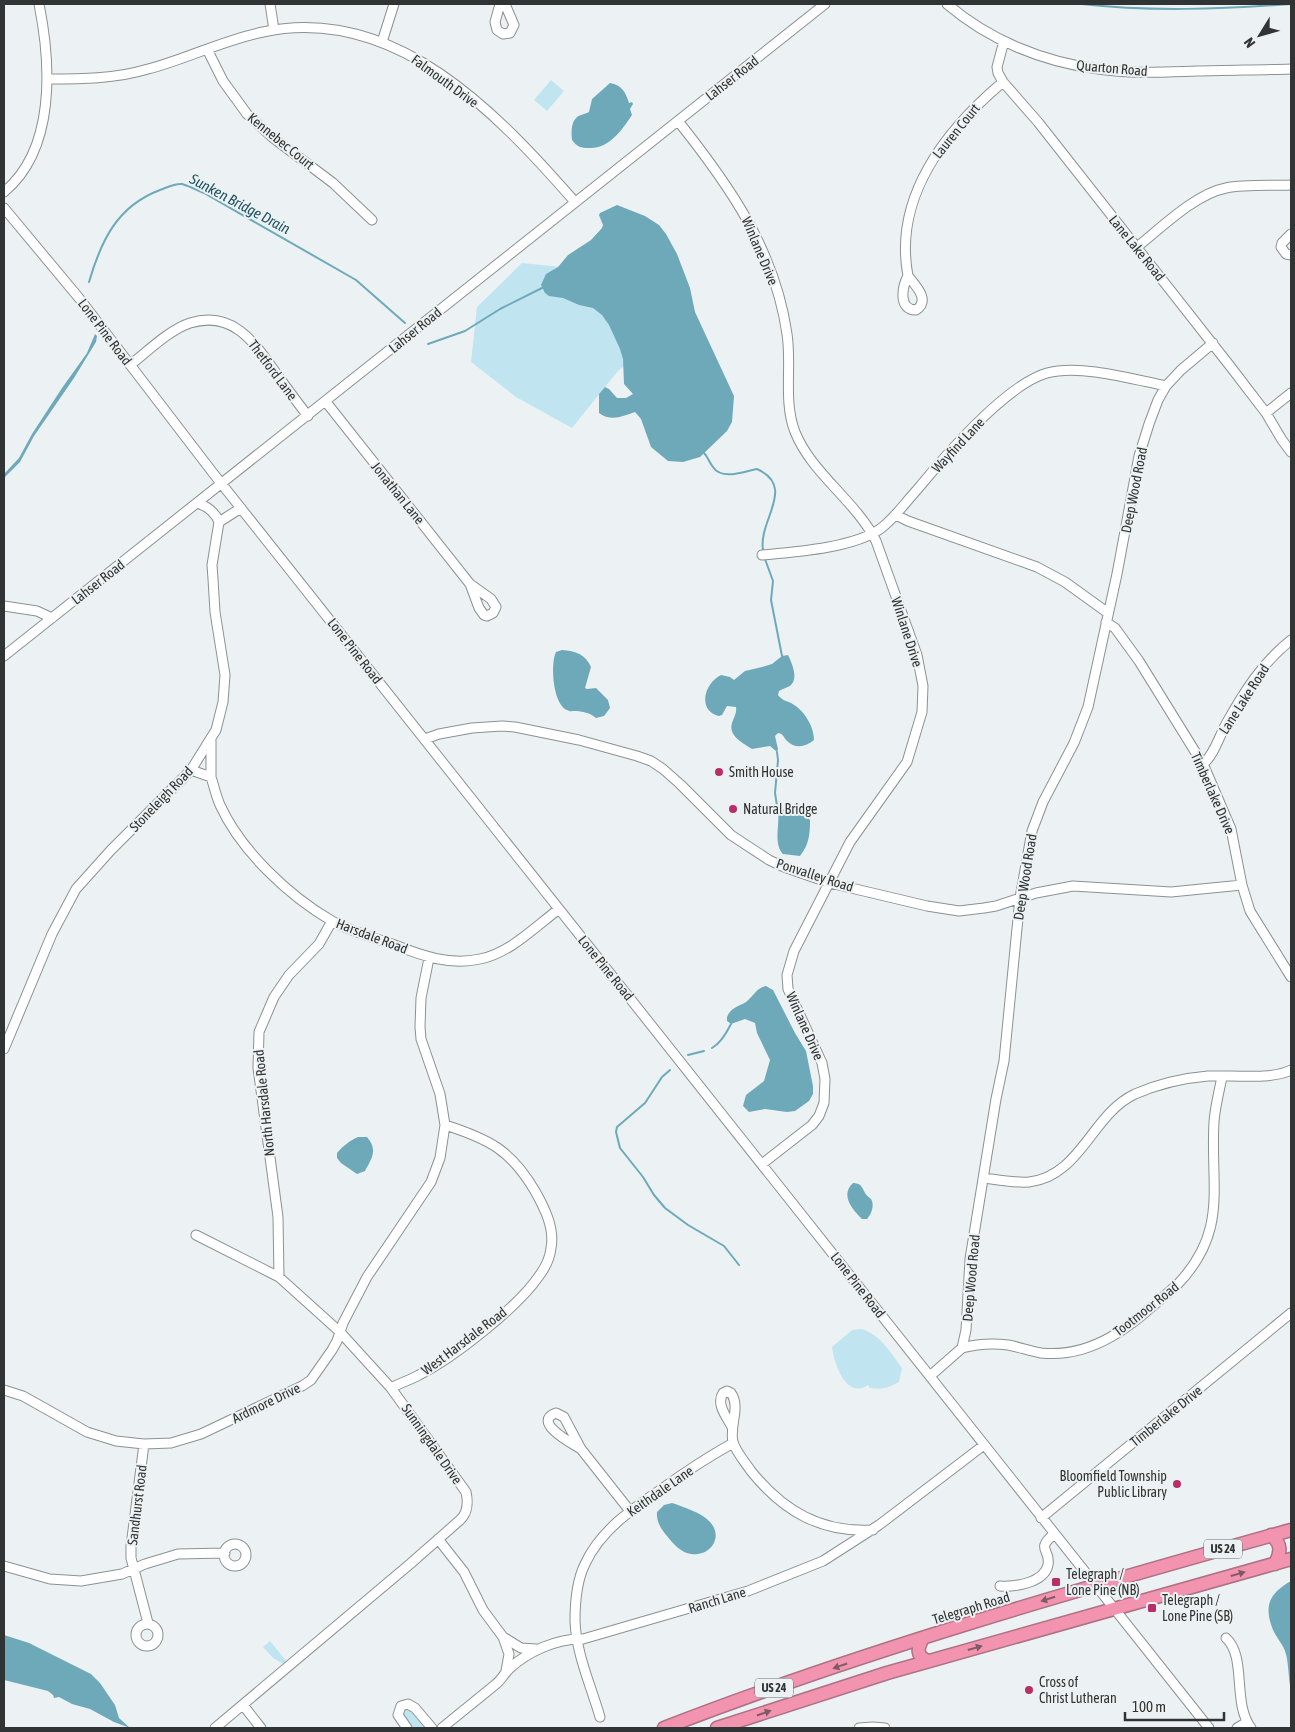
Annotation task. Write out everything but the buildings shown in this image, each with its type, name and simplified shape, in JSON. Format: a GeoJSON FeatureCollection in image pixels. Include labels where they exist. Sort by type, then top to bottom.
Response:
{"type":"FeatureCollection","features":[{"type":"Feature","properties":{"kind":"highway","name":"Telegraph Road"},"geometry":{"type":"LineString","coordinates":[[664,1728],[923,1638],[1095,1585],[1291,1530]]}},
{"type":"Feature","properties":{"kind":"highway"},"geometry":{"type":"LineString","coordinates":[[1271,1535],[1278,1540],[1280,1546],[1279,1556],[1275,1564]]}},
{"type":"Feature","properties":{"kind":"highway","name":"US 24"},"geometry":{"type":"LineString","coordinates":[[717,1728],[887,1673],[1291,1559]]}},
{"type":"Feature","properties":{"kind":"highway"},"geometry":{"type":"LineString","coordinates":[[923,1638],[918,1652],[928,1662]]}},
{"type":"Feature","properties":{"kind":"highway"},"geometry":{"type":"LineString","coordinates":[[886,1650],[892,1655],[893,1662],[887,1673]]}},
{"type":"Feature","properties":{"kind":"street"},"geometry":{"type":"LineString","coordinates":[[4,192],[20,173],[38,141],[46,104],[47,79],[44,32],[39,4]]}},
{"type":"Feature","properties":{"kind":"street"},"geometry":{"type":"LineString","coordinates":[[270,4],[274,30]]}},
{"type":"Feature","properties":{"kind":"street"},"geometry":{"type":"LineString","coordinates":[[382,42],[394,4]]}},
{"type":"Feature","properties":{"kind":"street"},"geometry":{"type":"LineString","coordinates":[[500,4],[495,22],[497,30],[503,34],[510,33],[514,24],[506,4]]}},
{"type":"Feature","properties":{"kind":"street","name":"Lahser Road"},"geometry":{"type":"LineString","coordinates":[[4,656],[825,4]]}},
{"type":"Feature","properties":{"kind":"street","name":"Quarton Road"},"geometry":{"type":"LineString","coordinates":[[947,4],[981,28],[1004,41],[1046,58],[1075,65],[1105,70],[1144,72],[1291,69]]}},
{"type":"Feature","properties":{"kind":"street","name":"Falmouth Drive"},"geometry":{"type":"LineString","coordinates":[[47,79],[123,75],[164,65],[237,38],[274,30],[327,29],[360,35],[382,42],[423,63],[470,97],[515,136],[575,202]]}},
{"type":"Feature","properties":{"kind":"street"},"geometry":{"type":"LineString","coordinates":[[1003,82],[997,67],[1004,41]]}},
{"type":"Feature","properties":{"kind":"street","name":"Kennebec Court"},"geometry":{"type":"LineString","coordinates":[[207,49],[223,81],[247,114],[272,138],[333,183],[372,220]]}},
{"type":"Feature","properties":{"kind":"street","name":"Lane Lake Road"},"geometry":{"type":"LineString","coordinates":[[1003,82],[1038,122],[1212,343],[1266,413],[1291,452]]}},
{"type":"Feature","properties":{"kind":"street","name":"Lauren Court"},"geometry":{"type":"LineString","coordinates":[[908,276],[905,262],[907,227],[914,200],[926,171],[937,152],[957,126],[982,99],[1003,82]]}},
{"type":"Feature","properties":{"kind":"street","name":"Winlane Drive"},"geometry":{"type":"LineString","coordinates":[[678,121],[736,199],[768,262],[785,321],[789,356],[789,410],[798,439],[812,460],[872,534],[916,655],[923,686],[922,712],[907,762],[850,842],[799,940],[787,976],[791,999],[811,1036],[822,1063],[825,1089],[822,1109],[816,1121],[762,1164]]}},
{"type":"Feature","properties":{"kind":"street"},"geometry":{"type":"LineString","coordinates":[[1136,247],[1191,204],[1212,192],[1227,188],[1291,185]]}},
{"type":"Feature","properties":{"kind":"street","name":"Lone Pine Road"},"geometry":{"type":"LineString","coordinates":[[4,208],[79,298],[221,484],[1209,1728]]}},
{"type":"Feature","properties":{"kind":"street"},"geometry":{"type":"LineString","coordinates":[[1291,234],[1282,243],[1286,254],[1291,255]]}},
{"type":"Feature","properties":{"kind":"street","name":"Thetford Lane"},"geometry":{"type":"LineString","coordinates":[[130,365],[171,334],[190,324],[206,321],[224,322],[243,332],[255,343],[308,416]]}},
{"type":"Feature","properties":{"kind":"street","name":"Deep Wood Road"},"geometry":{"type":"LineString","coordinates":[[962,1348],[966,1330],[970,1259],[1004,1061],[1020,898],[1026,856],[1034,822],[1082,724],[1092,692],[1139,456],[1153,413],[1166,386],[1180,370],[1212,343]]}},
{"type":"Feature","properties":{"kind":"street","name":"Wayfind Lane"},"geometry":{"type":"LineString","coordinates":[[762,555],[812,550],[851,541],[879,530],[896,514],[975,425],[1013,391],[1038,376],[1056,371],[1080,371],[1166,386]]}},
{"type":"Feature","properties":{"kind":"street"},"geometry":{"type":"LineString","coordinates":[[1266,413],[1291,393]]}},
{"type":"Feature","properties":{"kind":"street","name":"Jonathan Lane"},"geometry":{"type":"LineString","coordinates":[[326,402],[470,584]]}},
{"type":"Feature","properties":{"kind":"street"},"geometry":{"type":"LineString","coordinates":[[197,503],[207,508],[215,515],[219,522],[240,508]]}},
{"type":"Feature","properties":{"kind":"street","name":"Timberlake Drive"},"geometry":{"type":"LineString","coordinates":[[896,514],[908,521],[1037,567],[1065,582],[1107,618],[1139,661],[1203,764],[1231,829],[1242,885],[1250,912],[1291,977]]}},
{"type":"Feature","properties":{"kind":"street","name":"Stoneleigh Road"},"geometry":{"type":"LineString","coordinates":[[4,1049],[52,934],[76,889],[191,770],[211,741],[216,730],[223,702],[225,675],[215,612],[212,565],[219,522]]}},
{"type":"Feature","properties":{"kind":"street"},"geometry":{"type":"LineString","coordinates":[[4,606],[37,611],[52,618]]}},
{"type":"Feature","properties":{"kind":"street","name":"Lane Lake Road"},"geometry":{"type":"LineString","coordinates":[[1203,764],[1209,758],[1226,724],[1256,675],[1272,656],[1291,640]]}},
{"type":"Feature","properties":{"kind":"street","name":"Ponvalley Road"},"geometry":{"type":"LineString","coordinates":[[425,739],[439,734],[472,728],[515,726],[579,740],[645,759],[672,776],[720,826],[743,845],[776,864],[830,883],[927,906],[952,910],[996,906],[1020,898],[1074,886],[1171,892],[1242,885]]}},
{"type":"Feature","properties":{"kind":"street","name":"Harsdale Road"},"geometry":{"type":"LineString","coordinates":[[211,741],[211,777],[220,805],[233,828],[253,855],[281,883],[332,921],[430,958],[467,961],[496,954],[514,943],[559,909]]}},
{"type":"Feature","properties":{"kind":"street"},"geometry":{"type":"LineString","coordinates":[[191,770],[211,777]]}},
{"type":"Feature","properties":{"kind":"street","name":"North Harsdale Road"},"geometry":{"type":"LineString","coordinates":[[279,1277],[277,1208],[258,1068],[259,1032],[274,997],[289,975],[313,952],[332,921]]}},
{"type":"Feature","properties":{"kind":"street"},"geometry":{"type":"LineString","coordinates":[[430,958],[421,998],[420,1027],[424,1046],[440,1094],[446,1125]]}},
{"type":"Feature","properties":{"kind":"street"},"geometry":{"type":"LineString","coordinates":[[984,1178],[1029,1182],[1048,1176],[1073,1159],[1109,1112],[1130,1097],[1148,1089],[1175,1081],[1208,1076],[1276,1074],[1291,1070]]}},
{"type":"Feature","properties":{"kind":"street","name":"Tootmoor Road"},"geometry":{"type":"LineString","coordinates":[[962,1348],[996,1344],[1058,1354],[1085,1350],[1120,1332],[1185,1277],[1207,1240],[1214,1214],[1214,1123],[1222,1077]]}},
{"type":"Feature","properties":{"kind":"street","name":"Ardmore Drive"},"geometry":{"type":"LineString","coordinates":[[4,1390],[28,1399],[87,1432],[106,1438],[144,1444],[171,1443],[201,1434],[297,1389],[311,1380],[332,1350],[343,1323],[378,1258],[408,1218],[434,1176],[440,1158],[446,1125]]}},
{"type":"Feature","properties":{"kind":"street","name":"West Harsdale Road"},"geometry":{"type":"LineString","coordinates":[[391,1388],[426,1371],[487,1328],[534,1283],[544,1267],[552,1248],[552,1239],[546,1213],[533,1187],[518,1166],[502,1150],[491,1143],[478,1136],[446,1125]]}},
{"type":"Feature","properties":{"kind":"street","name":"Sunningdale Drive"},"geometry":{"type":"LineString","coordinates":[[196,1235],[279,1277],[340,1332],[391,1388],[466,1492],[468,1502],[464,1517],[214,1728]]}},
{"type":"Feature","properties":{"kind":"street","name":"Timberlake Drive"},"geometry":{"type":"LineString","coordinates":[[1041,1518],[1291,1313]]}},
{"type":"Feature","properties":{"kind":"street"},"geometry":{"type":"LineString","coordinates":[[930,1376],[962,1348]]}},
{"type":"Feature","properties":{"kind":"street"},"geometry":{"type":"LineString","coordinates":[[732,1427],[733,1443],[740,1455],[763,1485],[782,1503],[804,1517],[820,1524],[856,1531],[873,1530]]}},
{"type":"Feature","properties":{"kind":"street","name":"Keithdale Lane"},"geometry":{"type":"LineString","coordinates":[[600,1716],[578,1639],[575,1621],[576,1603],[584,1566],[601,1539],[630,1511],[707,1458],[733,1443]]}},
{"type":"Feature","properties":{"kind":"street","name":"Sandhurst Road"},"geometry":{"type":"LineString","coordinates":[[144,1444],[131,1539],[131,1558],[148,1623]]}},
{"type":"Feature","properties":{"kind":"street","name":"Ranch Lane"},"geometry":{"type":"LineString","coordinates":[[442,1728],[499,1682],[506,1671],[516,1662],[536,1650],[572,1638],[582,1639],[694,1608],[748,1591],[823,1561],[873,1530],[984,1445]]}},
{"type":"Feature","properties":{"kind":"street"},"geometry":{"type":"LineString","coordinates":[[581,1449],[630,1511]]}},
{"type":"Feature","properties":{"kind":"street"},"geometry":{"type":"LineString","coordinates":[[1000,1586],[1010,1587],[1033,1581],[1042,1576],[1048,1564],[1045,1542],[1054,1534]]}},
{"type":"Feature","properties":{"kind":"street"},"geometry":{"type":"LineString","coordinates":[[438,1539],[464,1572],[483,1610],[503,1636],[509,1654],[506,1671]]}},
{"type":"Feature","properties":{"kind":"street"},"geometry":{"type":"LineString","coordinates":[[4,1566],[61,1581],[81,1581],[109,1577],[178,1554],[225,1553]]}},
{"type":"Feature","properties":{"kind":"street"},"geometry":{"type":"LineString","coordinates":[[503,1636],[522,1648],[536,1650]]}},
{"type":"Feature","properties":{"kind":"street"},"geometry":{"type":"LineString","coordinates":[[1226,1638],[1234,1647],[1240,1692],[1249,1725],[1237,1728]]}},
{"type":"Feature","properties":{"kind":"street"},"geometry":{"type":"LineString","coordinates":[[407,1728],[398,1715],[401,1706],[408,1704],[415,1708],[432,1728]]}},
{"type":"Feature","properties":{"kind":"street"},"geometry":{"type":"LineString","coordinates":[[243,1705],[262,1728]]}},
{"type":"Feature","properties":{"kind":"street"},"geometry":{"type":"LineString","coordinates":[[859,1728],[885,1728]]}},
{"type":"Feature","properties":{"kind":"shaded area"},"geometry":{"type":"Polygon","coordinates":[[[551,80],[564,91],[547,111],[534,100],[551,80]]]}},
{"type":"Feature","properties":{"kind":"shaded area"},"geometry":{"type":"Polygon","coordinates":[[[610,83],[620,88],[625,93],[629,103],[632,102],[633,104],[630,109],[632,115],[609,142],[596,147],[579,147],[572,140],[573,122],[578,117],[589,112],[592,99],[610,83]]]}},
{"type":"Feature","properties":{"kind":"shaded area"},"geometry":{"type":"Polygon","coordinates":[[[617,205],[645,216],[659,225],[666,234],[677,254],[690,288],[695,312],[734,396],[732,422],[727,431],[700,457],[683,462],[668,461],[651,447],[641,419],[635,412],[612,418],[599,413],[599,394],[605,387],[617,398],[626,398],[633,394],[624,384],[623,359],[620,349],[609,325],[602,315],[593,308],[579,305],[563,298],[549,296],[541,285],[546,274],[558,267],[568,255],[591,240],[602,228],[600,213],[617,205]]]}},
{"type":"Feature","properties":{"kind":"shaded area"},"geometry":{"type":"Polygon","coordinates":[[[522,263],[581,269],[642,351],[618,371],[572,428],[516,397],[471,362],[477,307],[522,263]]]}},
{"type":"Feature","properties":{"kind":"shaded area"},"geometry":{"type":"Polygon","coordinates":[[[95,334],[97,336],[96,342],[74,378],[34,436],[20,462],[4,478],[4,474],[19,458],[32,434],[87,353],[95,334]]]}},
{"type":"Feature","properties":{"kind":"shaded area"},"geometry":{"type":"Polygon","coordinates":[[[562,650],[580,654],[589,663],[591,667],[585,688],[596,688],[608,700],[610,708],[604,716],[596,718],[580,711],[569,711],[562,706],[554,684],[553,666],[556,652],[562,650]]]}},
{"type":"Feature","properties":{"kind":"shaded area"},"geometry":{"type":"Polygon","coordinates":[[[788,655],[794,671],[793,683],[779,691],[778,695],[796,706],[804,714],[812,729],[814,740],[804,746],[797,746],[790,744],[778,733],[775,736],[777,752],[770,746],[752,749],[737,739],[732,732],[731,728],[736,707],[727,706],[722,715],[719,716],[712,713],[705,703],[707,690],[710,684],[721,675],[734,680],[745,671],[772,664],[782,656],[788,655]]]}},
{"type":"Feature","properties":{"kind":"shaded area"},"geometry":{"type":"Polygon","coordinates":[[[786,808],[801,811],[810,820],[808,839],[800,856],[783,854],[778,845],[778,812],[786,808]]]}},
{"type":"Feature","properties":{"kind":"shaded area"},"geometry":{"type":"Polygon","coordinates":[[[766,986],[773,990],[806,1051],[813,1094],[809,1101],[795,1111],[787,1112],[765,1109],[749,1112],[743,1106],[746,1095],[764,1081],[770,1060],[757,1033],[755,1023],[745,1019],[731,1024],[727,1021],[727,1017],[733,1009],[746,1002],[757,990],[766,986]]]}},
{"type":"Feature","properties":{"kind":"shaded area"},"geometry":{"type":"Polygon","coordinates":[[[358,1137],[367,1137],[372,1146],[373,1154],[365,1171],[357,1174],[341,1163],[337,1158],[337,1153],[346,1144],[358,1137]]]}},
{"type":"Feature","properties":{"kind":"shaded area"},"geometry":{"type":"Polygon","coordinates":[[[853,1183],[861,1186],[872,1201],[872,1210],[867,1219],[862,1219],[847,1197],[849,1188],[853,1183]]]}},
{"type":"Feature","properties":{"kind":"shaded area"},"geometry":{"type":"Polygon","coordinates":[[[861,1329],[874,1335],[894,1356],[902,1368],[899,1382],[882,1389],[870,1388],[868,1385],[853,1388],[842,1378],[835,1362],[832,1347],[852,1330],[861,1329]]]}},
{"type":"Feature","properties":{"kind":"shaded area"},"geometry":{"type":"Polygon","coordinates":[[[672,1503],[698,1513],[710,1522],[716,1534],[713,1545],[709,1549],[698,1554],[691,1554],[684,1552],[672,1542],[658,1522],[657,1512],[664,1505],[672,1503]]]}},
{"type":"Feature","properties":{"kind":"shaded area"},"geometry":{"type":"Polygon","coordinates":[[[1291,1581],[1291,1690],[1286,1655],[1273,1630],[1269,1607],[1273,1595],[1291,1581]]]}},
{"type":"Feature","properties":{"kind":"shaded area"},"geometry":{"type":"Polygon","coordinates":[[[4,1635],[29,1643],[91,1674],[100,1683],[115,1705],[119,1718],[130,1728],[90,1709],[72,1704],[59,1697],[54,1698],[48,1691],[4,1680],[4,1635]]]}},
{"type":"Feature","properties":{"kind":"shaded area"},"geometry":{"type":"Polygon","coordinates":[[[270,1641],[288,1663],[285,1665],[273,1658],[263,1647],[270,1641]]]}},
{"type":"Feature","properties":{"kind":"shaded area"},"geometry":{"type":"Polygon","coordinates":[[[410,1708],[427,1728],[412,1728],[403,1717],[402,1712],[404,1709],[410,1708]]]}},
{"type":"Feature","properties":{"kind":"waterway"},"geometry":{"type":"LineString","coordinates":[[1082,4],[1108,7],[1186,9],[1291,4]]}},
{"type":"Feature","properties":{"kind":"waterway","name":"Sunken Bridge Drain"},"geometry":{"type":"LineString","coordinates":[[89,282],[105,239],[122,215],[132,205],[145,197],[176,184],[182,184],[204,193],[356,280],[405,323]]}},
{"type":"Feature","properties":{"kind":"waterway","name":"Sunken Bridge Drain"},"geometry":{"type":"LineString","coordinates":[[428,344],[465,331],[500,309],[542,288]]}},
{"type":"Feature","properties":{"kind":"waterway","name":"Sunken Bridge Drain"},"geometry":{"type":"LineString","coordinates":[[704,453],[713,467],[722,474],[734,474],[757,469],[769,476],[774,485],[775,495],[763,539],[763,550]]}},
{"type":"Feature","properties":{"kind":"waterway","name":"Sunken Bridge Drain"},"geometry":{"type":"LineString","coordinates":[[765,559],[773,581],[771,600],[782,656]]}},
{"type":"Feature","properties":{"kind":"waterway"},"geometry":{"type":"LineString","coordinates":[[777,752],[775,793],[778,812]]}},
{"type":"Feature","properties":{"kind":"waterway"},"geometry":{"type":"LineString","coordinates":[[712,1048],[726,1034],[731,1024]]}},
{"type":"Feature","properties":{"kind":"waterway"},"geometry":{"type":"LineString","coordinates":[[688,1055],[704,1051]]}},
{"type":"Feature","properties":{"kind":"waterway"},"geometry":{"type":"LineString","coordinates":[[670,1070],[662,1077],[645,1103],[617,1127],[616,1132],[620,1148],[665,1208],[688,1225],[724,1246],[739,1265]]}},
{"type":"Feature","properties":{"kind":"place","name":"Smith House"},"geometry":{"type":"Point","coordinates":[719,772]}},
{"type":"Feature","properties":{"kind":"place","name":"Natural Bridge"},"geometry":{"type":"Point","coordinates":[733,809]}},
{"type":"Feature","properties":{"kind":"place","name":"Bloomfield Township Public Library"},"geometry":{"type":"Point","coordinates":[1177,1484]}},
{"type":"Feature","properties":{"kind":"place","name":"Telegraph / Lone Pine (NB)"},"geometry":{"type":"Point","coordinates":[1056,1582]}},
{"type":"Feature","properties":{"kind":"place","name":"Telegraph / Lone Pine (SB)"},"geometry":{"type":"Point","coordinates":[1152,1608]}},
{"type":"Feature","properties":{"kind":"place","name":"Cross of Christ Lutheran"},"geometry":{"type":"Point","coordinates":[1029,1690]}}]}
